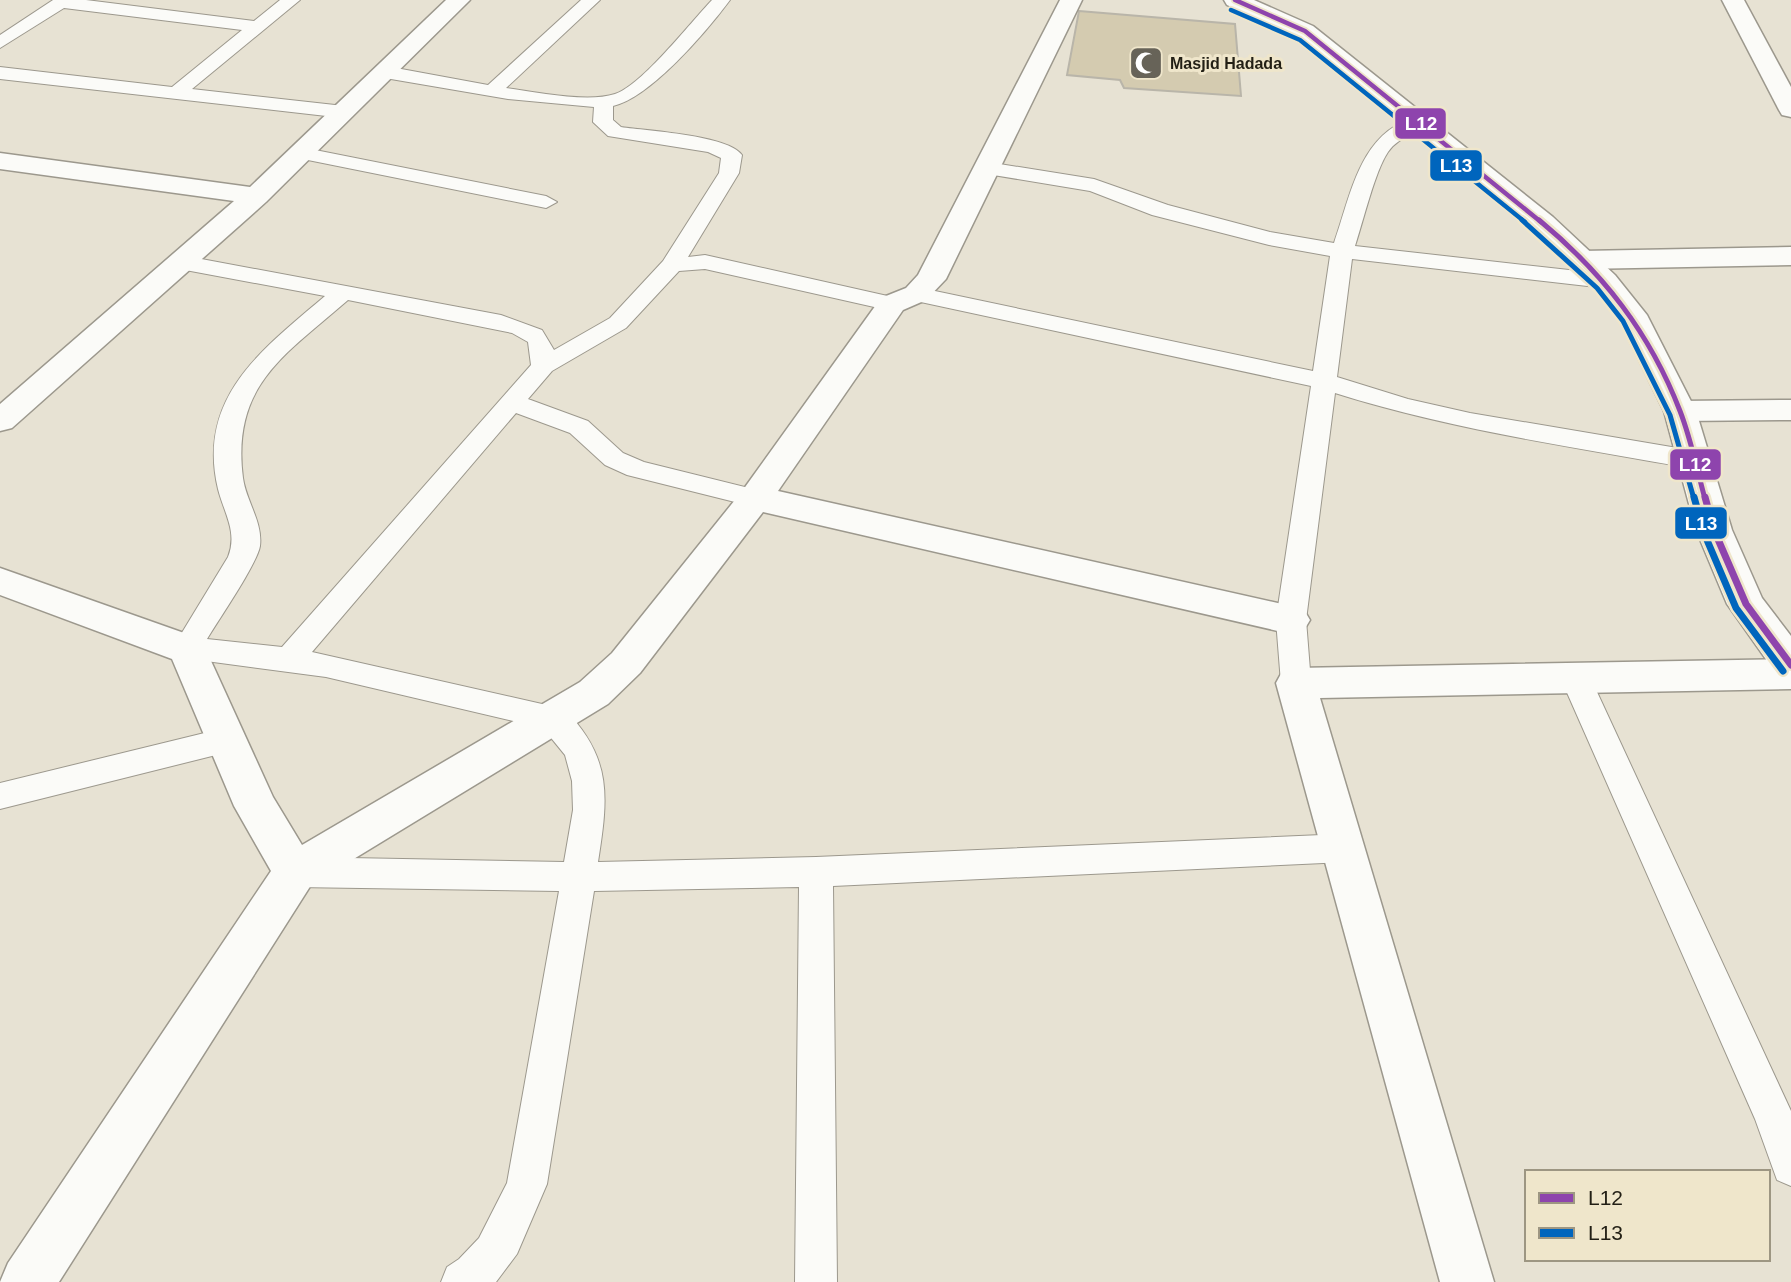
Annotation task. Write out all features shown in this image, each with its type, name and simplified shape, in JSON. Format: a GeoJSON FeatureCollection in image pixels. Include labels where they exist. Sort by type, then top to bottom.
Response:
{"type":"FeatureCollection","features":[{"type":"Feature","properties":{"kind":"street"},"geometry":{"type":"LineString","coordinates":[[0,421],[256,196],[459,0]]}},
{"type":"Feature","properties":{"kind":"street"},"geometry":{"type":"LineString","coordinates":[[27,1282],[295,872],[594,693],[626,663],[755,498],[904,299],[942,261],[1071,0]]}},
{"type":"Feature","properties":{"kind":"street"},"geometry":{"type":"LineString","coordinates":[[1235,0],[1305,31],[1543,223],[1605,281],[1632,315],[1680,411],[1714,530],[1746,604],[1791,665]]}},
{"type":"Feature","properties":{"kind":"street"},"geometry":{"type":"LineString","coordinates":[[1733,0],[1791,110]]}},
{"type":"Feature","properties":{"kind":"street"},"geometry":{"type":"LineString","coordinates":[[0,161],[256,196]]}},
{"type":"Feature","properties":{"kind":"street"},"geometry":{"type":"LineString","coordinates":[[1582,260],[1791,256]]}},
{"type":"Feature","properties":{"kind":"street"},"geometry":{"type":"LineString","coordinates":[[1680,411],[1791,410]]}},
{"type":"Feature","properties":{"kind":"street"},"geometry":{"type":"LineString","coordinates":[[755,498],[1291,620]]}},
{"type":"Feature","properties":{"kind":"street"},"geometry":{"type":"LineString","coordinates":[[0,581],[187,649],[255,806],[295,872]]}},
{"type":"Feature","properties":{"kind":"street"},"geometry":{"type":"LineString","coordinates":[[1467,1282],[1296,683],[1791,674]]}},
{"type":"Feature","properties":{"kind":"lane"},"geometry":{"type":"LineString","coordinates":[[178,91],[291,0]]}},
{"type":"Feature","properties":{"kind":"lane"},"geometry":{"type":"LineString","coordinates":[[495,89],[591,0]]}},
{"type":"Feature","properties":{"kind":"lane"},"geometry":{"type":"LineString","coordinates":[[385,72],[583,103],[604,103],[631,93],[721,0]]}},
{"type":"Feature","properties":{"kind":"lane"},"geometry":{"type":"LineString","coordinates":[[0,43],[62,1],[257,27]]}},
{"type":"Feature","properties":{"kind":"lane"},"geometry":{"type":"LineString","coordinates":[[0,73],[178,91],[344,112]]}},
{"type":"Feature","properties":{"kind":"lane"},"geometry":{"type":"LineString","coordinates":[[290,657],[543,366],[618,323],[672,265],[729,173],[732,155],[713,147],[615,132],[603,122],[604,103]]}},
{"type":"Feature","properties":{"kind":"lane"},"geometry":{"type":"LineString","coordinates":[[1296,683],[1291,620],[1342,251],[1377,152],[1395,132],[1417,123]]}},
{"type":"Feature","properties":{"kind":"lane"},"geometry":{"type":"LineString","coordinates":[[300,153],[546,202]]}},
{"type":"Feature","properties":{"kind":"lane"},"geometry":{"type":"LineString","coordinates":[[987,168],[1094,185],[1160,211],[1197,221],[1342,251],[1605,281]]}},
{"type":"Feature","properties":{"kind":"lane"},"geometry":{"type":"LineString","coordinates":[[180,262],[501,322],[532,332],[544,347],[543,366]]}},
{"type":"Feature","properties":{"kind":"lane"},"geometry":{"type":"LineString","coordinates":[[672,265],[705,262],[904,299],[1323,382],[1403,406],[1471,421],[1695,460]]}},
{"type":"Feature","properties":{"kind":"lane"},"geometry":{"type":"LineString","coordinates":[[341,294],[266,362],[238,394],[230,416],[225,447],[231,489],[245,527],[245,552],[187,649],[241,651],[290,657],[553,718],[573,737],[583,753],[589,779],[590,810],[527,1184],[508,1229],[480,1273],[462,1282]]}},
{"type":"Feature","properties":{"kind":"lane"},"geometry":{"type":"LineString","coordinates":[[512,402],[579,427],[614,459],[636,469],[755,498]]}},
{"type":"Feature","properties":{"kind":"lane"},"geometry":{"type":"LineString","coordinates":[[1576,679],[1774,1117],[1791,1166]]}},
{"type":"Feature","properties":{"kind":"lane"},"geometry":{"type":"LineString","coordinates":[[0,796],[225,741]]}},
{"type":"Feature","properties":{"kind":"lane"},"geometry":{"type":"LineString","coordinates":[[295,872],[580,877],[816,872],[1345,848]]}},
{"type":"Feature","properties":{"kind":"lane"},"geometry":{"type":"LineString","coordinates":[[816,872],[816,1282]]}},
{"type":"Feature","properties":{"kind":"building","name":"Masjid Hadada"},"geometry":{"type":"Polygon","coordinates":[[[1079,11],[1235,24],[1241,96],[1124,88],[1120,80],[1067,75],[1079,11]]]}},
{"type":"Feature","properties":{"kind":"transit line","name":"L12"},"geometry":{"type":"LineString","coordinates":[[1235,0],[1305,31],[1334,53],[1543,223],[1605,281],[1632,315],[1680,411],[1714,530],[1746,604],[1791,665]]}},
{"type":"Feature","properties":{"kind":"transit line","name":"L13"},"geometry":{"type":"LineString","coordinates":[[1231,10],[1300,40],[1328,61],[1536,231],[1597,288],[1623,321],[1670,415],[1704,533],[1736,608],[1783,671]]}},
{"type":"Feature","properties":{"kind":"place","name":"Masjid Hadada"},"geometry":{"type":"Point","coordinates":[1146,63]}}]}
